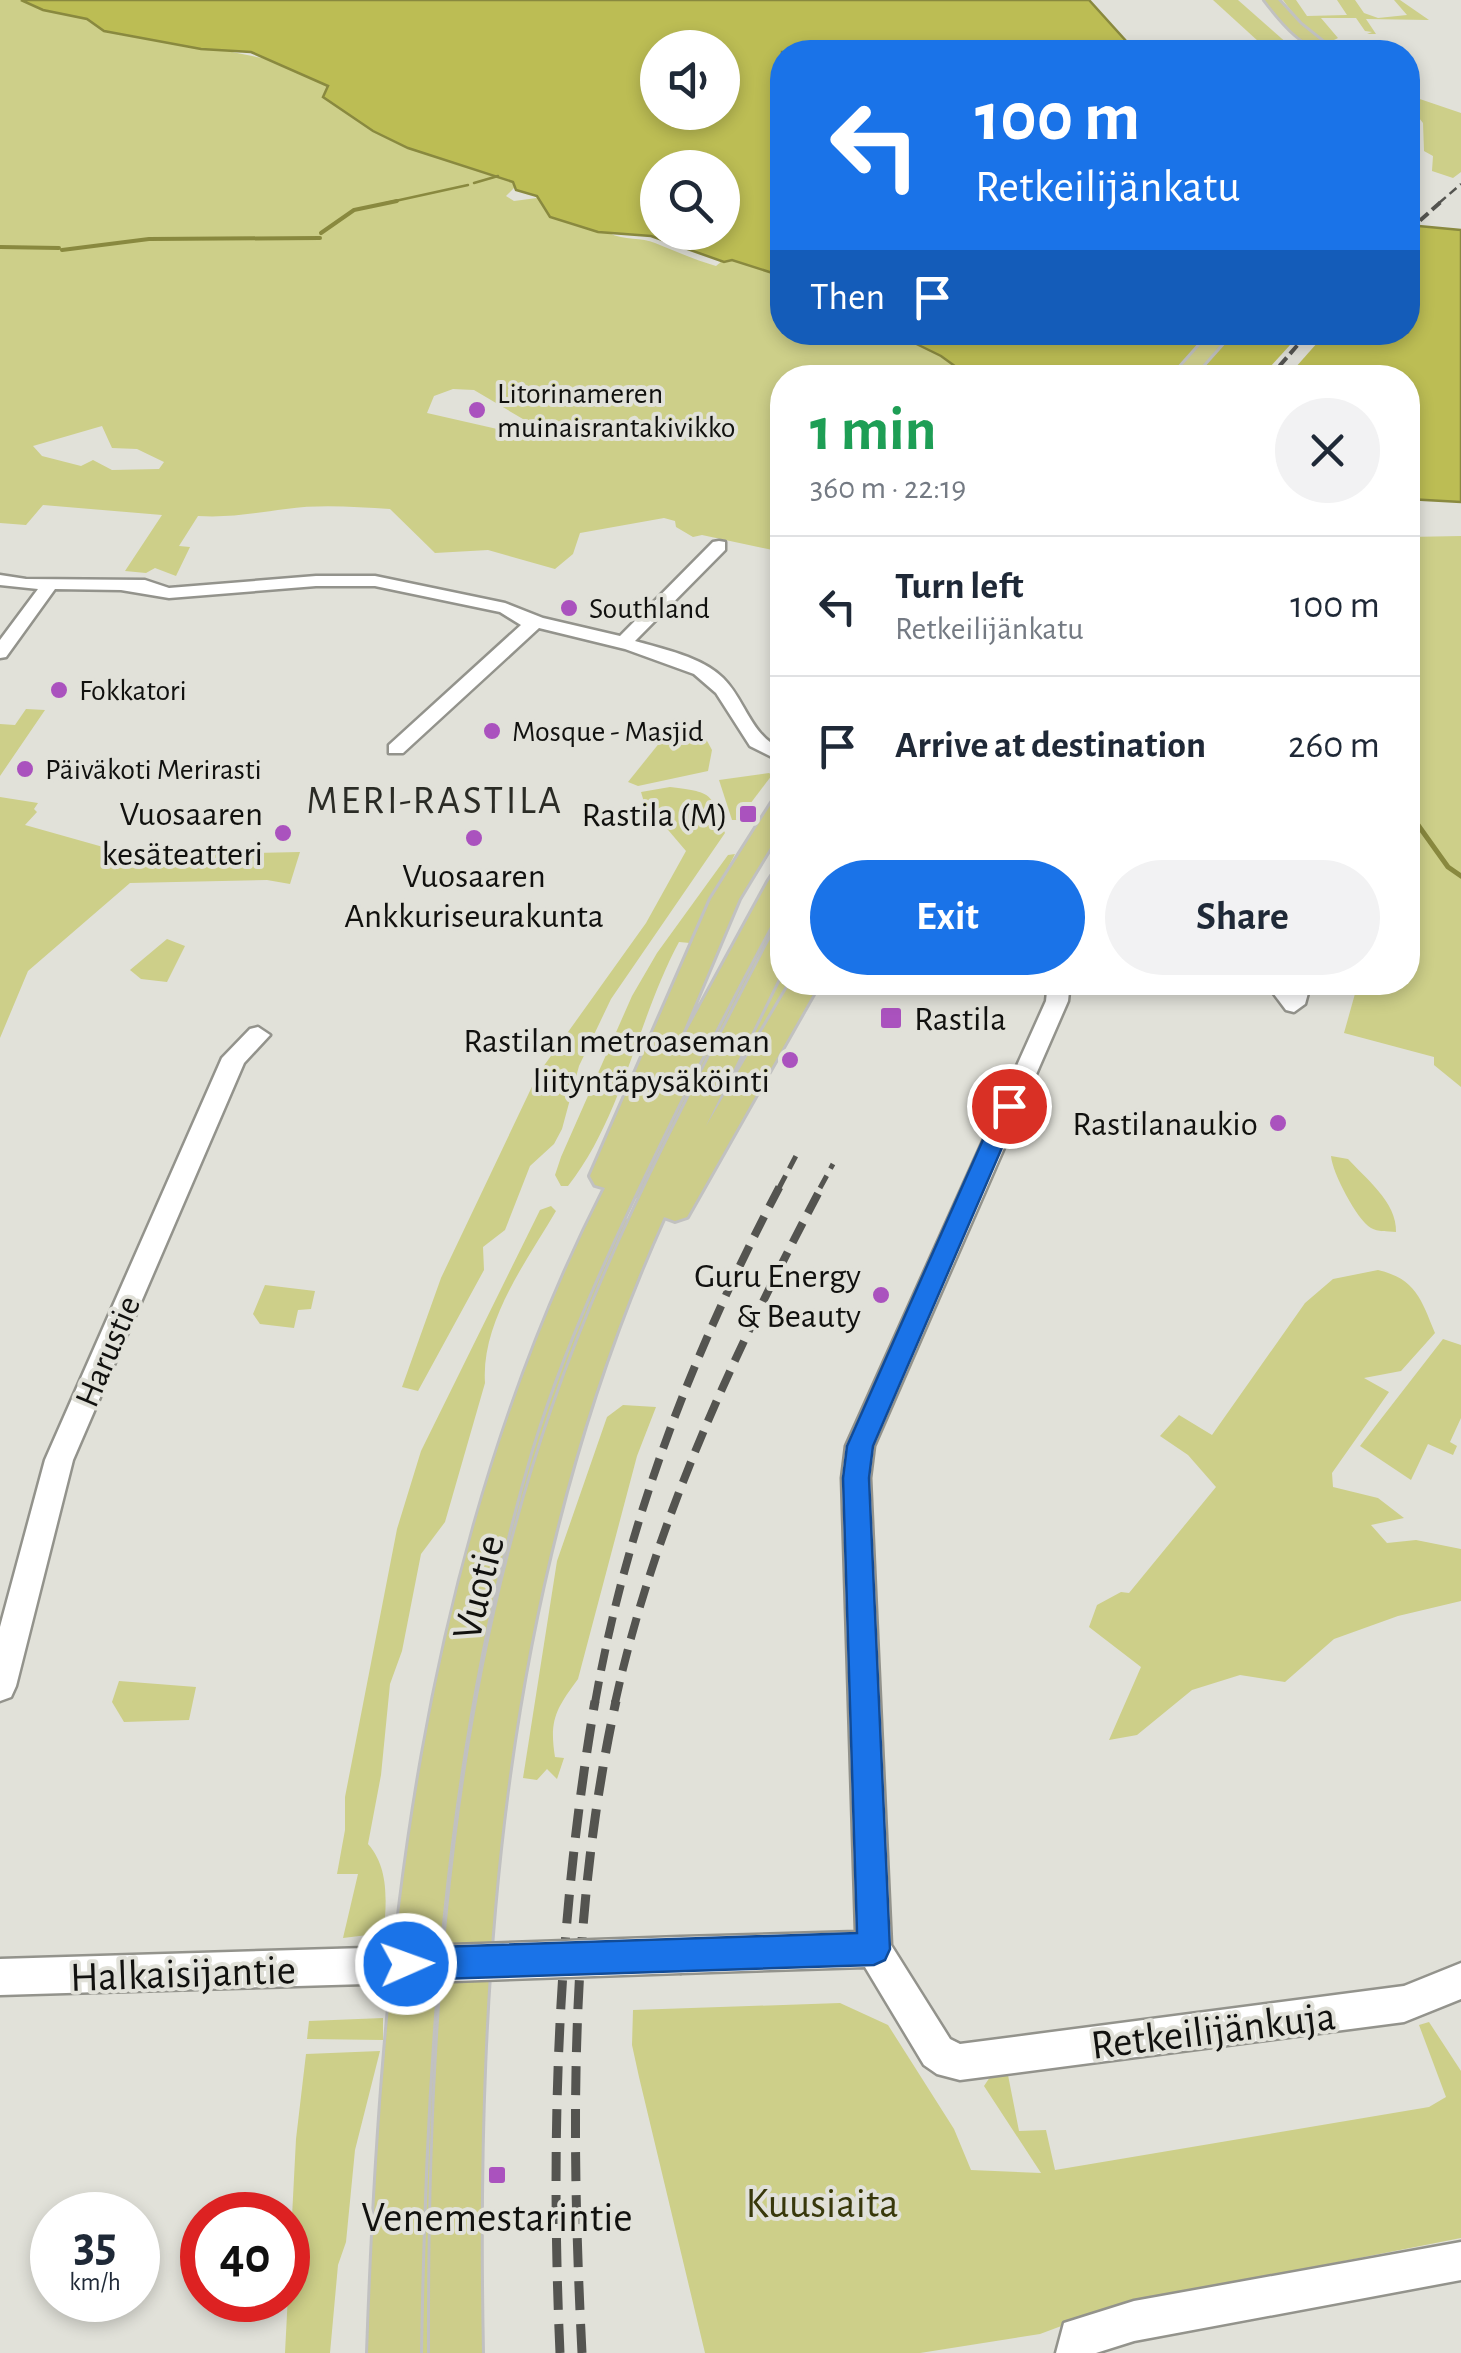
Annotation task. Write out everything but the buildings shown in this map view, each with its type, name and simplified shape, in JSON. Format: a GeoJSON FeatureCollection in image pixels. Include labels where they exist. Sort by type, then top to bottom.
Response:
{"type":"FeatureCollection","features":[{"type":"Feature","properties":{"kind":"main road"},"geometry":{"type":"LineString","coordinates":[[1256,0],[1296,40]]}},
{"type":"Feature","properties":{"kind":"main road"},"geometry":{"type":"LineString","coordinates":[[1271,0],[1295,27],[1313,40]]}},
{"type":"Feature","properties":{"kind":"main road"},"geometry":{"type":"LineString","coordinates":[[1192,365],[1211,345]]}},
{"type":"Feature","properties":{"kind":"main road"},"geometry":{"type":"LineString","coordinates":[[1207,365],[1226,345]]}},
{"type":"Feature","properties":{"kind":"main road"},"geometry":{"type":"LineString","coordinates":[[558,1324],[607,1173],[684,990],[725,898],[770,826]]}},
{"type":"Feature","properties":{"kind":"main road","name":"Vuotie"},"geometry":{"type":"LineString","coordinates":[[394,2353],[405,2042],[426,1848],[477,1576],[499,1496],[558,1324],[662,1108],[770,905]]}},
{"type":"Feature","properties":{"kind":"main road","name":"Vuotie"},"geometry":{"type":"LineString","coordinates":[[456,2353],[460,2056],[478,1834],[530,1549],[590,1354],[638,1239],[770,968]]}},
{"type":"Feature","properties":{"kind":"main road"},"geometry":{"type":"LineString","coordinates":[[590,1354],[798,995]]}},
{"type":"Feature","properties":{"kind":"street"},"geometry":{"type":"LineString","coordinates":[[621,645],[719,546]]}},
{"type":"Feature","properties":{"kind":"street"},"geometry":{"type":"LineString","coordinates":[[0,579],[26,584],[128,587],[151,592],[375,581],[432,590],[506,616],[621,645],[641,656],[674,660],[713,679],[757,747],[770,752]]}},
{"type":"Feature","properties":{"kind":"street"},"geometry":{"type":"LineString","coordinates":[[0,653],[52,582]]}},
{"type":"Feature","properties":{"kind":"street"},"geometry":{"type":"LineString","coordinates":[[396,748],[536,621]]}},
{"type":"Feature","properties":{"kind":"street"},"geometry":{"type":"LineString","coordinates":[[750,733],[770,737]]}},
{"type":"Feature","properties":{"kind":"street"},"geometry":{"type":"LineString","coordinates":[[874,1949],[856,1478],[860,1446],[1060,995]]}},
{"type":"Feature","properties":{"kind":"street","name":"Harustie"},"geometry":{"type":"LineString","coordinates":[[0,1686],[59,1460],[234,1058],[258,1035]]}},
{"type":"Feature","properties":{"kind":"street","name":"Halkaisijantie"},"geometry":{"type":"LineString","coordinates":[[0,1978],[874,1949]]}},
{"type":"Feature","properties":{"kind":"street","name":"Retkeilijänkuja"},"geometry":{"type":"LineString","coordinates":[[874,1949],[937,2052],[950,2061],[960,2062],[1404,2004],[1461,1980]]}},
{"type":"Feature","properties":{"kind":"street"},"geometry":{"type":"LineString","coordinates":[[1076,2353],[1078,2336],[1134,2321],[1461,2261]]}},
{"type":"Feature","properties":{"kind":"green space"},"geometry":{"type":"Polygon","coordinates":[[[0,0],[21,0],[250,50],[232,52],[272,60],[314,79],[318,76],[528,187],[514,188],[506,196],[514,201],[537,198],[532,194],[640,227],[640,235],[609,233],[640,240],[640,250],[673,250],[716,266],[722,261],[691,250],[770,259],[770,345],[955,345],[995,365],[770,365],[770,549],[702,535],[693,537],[676,527],[675,521],[664,518],[580,533],[573,554],[555,569],[488,550],[435,553],[390,509],[312,507],[198,516],[179,546],[190,547],[176,576],[155,568],[146,573],[125,571],[162,515],[43,505],[26,525],[0,523],[0,0]],[[453,389],[434,396],[427,413],[506,431],[522,430],[528,422],[474,390],[453,389]],[[102,426],[33,446],[42,456],[81,466],[93,460],[112,470],[159,469],[164,462],[137,449],[112,448],[102,426]]]}},
{"type":"Feature","properties":{"kind":"green space"},"geometry":{"type":"Polygon","coordinates":[[[1213,0],[1238,0],[1283,40],[1257,40],[1213,0]]]}},
{"type":"Feature","properties":{"kind":"green space"},"geometry":{"type":"Polygon","coordinates":[[[1283,0],[1296,0],[1307,16],[1347,15],[1337,0],[1355,0],[1364,13],[1378,18],[1407,15],[1394,0],[1400,0],[1429,20],[1366,19],[1376,34],[1367,34],[1372,32],[1365,31],[1356,18],[1321,18],[1338,38],[1334,40],[1321,40],[1283,0]]]}},
{"type":"Feature","properties":{"kind":"green space"},"geometry":{"type":"Polygon","coordinates":[[[1420,99],[1461,113],[1461,172],[1453,178],[1432,171],[1433,156],[1424,151],[1420,99]]]}},
{"type":"Feature","properties":{"kind":"green space"},"geometry":{"type":"Polygon","coordinates":[[[1461,536],[1461,1087],[1434,1065],[1434,1057],[1344,1033],[1355,995],[1420,995],[1420,537],[1461,536]]]}},
{"type":"Feature","properties":{"kind":"green space"},"geometry":{"type":"Polygon","coordinates":[[[26,709],[45,710],[0,776],[0,724],[15,725],[26,709]]]}},
{"type":"Feature","properties":{"kind":"green space"},"geometry":{"type":"Polygon","coordinates":[[[673,726],[706,739],[712,750],[708,771],[638,786],[628,782],[673,726]]]}},
{"type":"Feature","properties":{"kind":"green space"},"geometry":{"type":"Polygon","coordinates":[[[770,774],[738,820],[732,820],[719,780],[770,774]]]}},
{"type":"Feature","properties":{"kind":"green space"},"geometry":{"type":"Polygon","coordinates":[[[670,787],[709,797],[725,833],[611,999],[579,1066],[562,1129],[554,1144],[530,1166],[505,1230],[483,1247],[484,1270],[418,1391],[402,1387],[441,1278],[538,1074],[646,923],[686,851],[663,824],[649,819],[641,792],[670,787]]]}},
{"type":"Feature","properties":{"kind":"green space"},"geometry":{"type":"Polygon","coordinates":[[[0,797],[38,803],[34,809],[37,812],[25,825],[135,856],[300,852],[290,884],[267,880],[130,883],[28,971],[0,1038],[0,797]]]}},
{"type":"Feature","properties":{"kind":"green space"},"geometry":{"type":"Polygon","coordinates":[[[735,854],[690,943],[679,942],[664,972],[603,1129],[568,1186],[561,1186],[555,1175],[561,1157],[632,996],[657,953],[728,855],[735,854]]]}},
{"type":"Feature","properties":{"kind":"green space"},"geometry":{"type":"Polygon","coordinates":[[[770,927],[770,940],[642,1197],[633,1199],[770,927]]]}},
{"type":"Feature","properties":{"kind":"green space"},"geometry":{"type":"Polygon","coordinates":[[[167,939],[185,946],[167,982],[141,979],[130,970],[167,939]]]}},
{"type":"Feature","properties":{"kind":"green space"},"geometry":{"type":"Polygon","coordinates":[[[772,995],[785,995],[719,1106],[715,1105],[772,995]]]}},
{"type":"Feature","properties":{"kind":"green space"},"geometry":{"type":"Polygon","coordinates":[[[1331,1156],[1348,1159],[1379,1191],[1391,1211],[1396,1232],[1371,1228],[1359,1216],[1331,1156]]]}},
{"type":"Feature","properties":{"kind":"green space"},"geometry":{"type":"Polygon","coordinates":[[[551,1206],[556,1211],[508,1293],[490,1338],[485,1383],[445,1522],[421,1554],[402,1651],[390,1684],[381,1775],[368,1844],[383,1875],[384,1933],[343,1938],[358,1874],[337,1874],[345,1830],[345,1797],[397,1529],[421,1451],[540,1210],[551,1206]]]}},
{"type":"Feature","properties":{"kind":"green space"},"geometry":{"type":"Polygon","coordinates":[[[624,1217],[630,1221],[591,1305],[532,1477],[493,1655],[448,1926],[445,1936],[435,1935],[472,1695],[506,1536],[553,1381],[605,1248],[624,1217]]]}},
{"type":"Feature","properties":{"kind":"green space"},"geometry":{"type":"Polygon","coordinates":[[[1378,1270],[1409,1285],[1421,1300],[1435,1333],[1401,1371],[1364,1378],[1389,1392],[1332,1473],[1333,1487],[1378,1498],[1404,1518],[1371,1525],[1387,1543],[1416,1540],[1461,1549],[1461,1601],[1398,1616],[1334,1639],[1285,1682],[1240,1675],[1192,1690],[1137,1735],[1109,1740],[1141,1667],[1089,1627],[1097,1605],[1121,1592],[1129,1593],[1216,1487],[1188,1455],[1160,1436],[1179,1415],[1212,1435],[1305,1303],[1333,1279],[1378,1270]]]}},
{"type":"Feature","properties":{"kind":"green space"},"geometry":{"type":"Polygon","coordinates":[[[265,1285],[315,1291],[311,1309],[298,1310],[294,1328],[260,1324],[253,1314],[265,1285]]]}},
{"type":"Feature","properties":{"kind":"green space"},"geometry":{"type":"Polygon","coordinates":[[[1443,1339],[1461,1345],[1461,1418],[1450,1442],[1457,1446],[1453,1455],[1428,1444],[1411,1480],[1360,1446],[1443,1339]]]}},
{"type":"Feature","properties":{"kind":"green space"},"geometry":{"type":"Polygon","coordinates":[[[623,1405],[656,1407],[637,1456],[578,1679],[556,1715],[555,1757],[564,1758],[557,1779],[547,1769],[537,1780],[523,1778],[557,1561],[607,1417],[623,1405]]]}},
{"type":"Feature","properties":{"kind":"green space"},"geometry":{"type":"Polygon","coordinates":[[[119,1681],[196,1687],[189,1720],[124,1722],[112,1702],[119,1681]]]}},
{"type":"Feature","properties":{"kind":"green space","name":"Kuusiaita"},"geometry":{"type":"Polygon","coordinates":[[[840,2003],[888,2025],[954,2129],[971,2170],[1041,2173],[984,2086],[990,2077],[1008,2075],[1019,2131],[1046,2130],[1055,2170],[1429,2107],[1446,2097],[1419,2025],[1429,2022],[1461,2071],[1461,2238],[1115,2306],[1040,2334],[920,2353],[705,2353],[632,2045],[633,2010],[840,2003]]]}},
{"type":"Feature","properties":{"kind":"green space"},"geometry":{"type":"Polygon","coordinates":[[[430,2013],[440,2013],[432,2171],[432,2353],[420,2353],[419,2279],[430,2013]]]}},
{"type":"Feature","properties":{"kind":"green space"},"geometry":{"type":"Polygon","coordinates":[[[383,2018],[383,2040],[307,2039],[309,2021],[383,2018]]]}},
{"type":"Feature","properties":{"kind":"green space"},"geometry":{"type":"Polygon","coordinates":[[[380,2051],[355,2150],[330,2353],[285,2353],[287,2322],[310,2322],[310,2192],[293,2192],[306,2054],[380,2051]]]}},
{"type":"Feature","properties":{"kind":"shaded area"},"geometry":{"type":"Polygon","coordinates":[[[21,0],[1089,0],[1125,40],[770,40],[770,272],[690,250],[740,250],[740,150],[640,150],[640,235],[598,232],[550,217],[537,196],[516,190],[513,182],[408,148],[373,131],[323,97],[328,86],[251,52],[201,49],[104,31],[87,19],[43,10],[21,0]]]}},
{"type":"Feature","properties":{"kind":"shaded area"},"geometry":{"type":"Polygon","coordinates":[[[1420,226],[1461,230],[1461,502],[1420,500],[1420,365],[953,365],[919,345],[1420,345],[1420,226]]]}},
{"type":"Feature","properties":{"kind":"pier"},"geometry":{"type":"Polygon","coordinates":[[[1290,345],[1315,345],[1298,365],[1272,365],[1290,345]]]}},
{"type":"Feature","properties":{"kind":"waterway"},"geometry":{"type":"LineString","coordinates":[[474,183],[498,176]]}},
{"type":"Feature","properties":{"kind":"waterway"},"geometry":{"type":"LineString","coordinates":[[386,203],[468,185]]}},
{"type":"Feature","properties":{"kind":"waterway"},"geometry":{"type":"LineString","coordinates":[[321,233],[354,210],[397,201]]}},
{"type":"Feature","properties":{"kind":"waterway"},"geometry":{"type":"LineString","coordinates":[[62,250],[149,239],[320,238]]}},
{"type":"Feature","properties":{"kind":"waterway"},"geometry":{"type":"LineString","coordinates":[[0,247],[59,248]]}},
{"type":"Feature","properties":{"kind":"waterway"},"geometry":{"type":"LineString","coordinates":[[1420,828],[1448,867],[1461,876]]}},
{"type":"Feature","properties":{"kind":"railway"},"geometry":{"type":"LineString","coordinates":[[1439,203],[1461,184]]}},
{"type":"Feature","properties":{"kind":"railway"},"geometry":{"type":"LineString","coordinates":[[1420,220],[1442,201]]}},
{"type":"Feature","properties":{"kind":"railway"},"geometry":{"type":"LineString","coordinates":[[1280,365],[1298,345]]}},
{"type":"Feature","properties":{"kind":"railway"},"geometry":{"type":"LineString","coordinates":[[779,1188],[798,1152]]}},
{"type":"Feature","properties":{"kind":"railway"},"geometry":{"type":"LineString","coordinates":[[820,1188],[833,1164]]}},
{"type":"Feature","properties":{"kind":"railway"},"geometry":{"type":"LineString","coordinates":[[615,1703],[652,1568],[701,1438],[822,1186]]}},
{"type":"Feature","properties":{"kind":"railway"},"geometry":{"type":"LineString","coordinates":[[595,1703],[625,1568],[667,1437],[719,1310],[779,1188]]}},
{"type":"Feature","properties":{"kind":"railway"},"geometry":{"type":"LineString","coordinates":[[560,2353],[556,2189],[560,2026],[573,1863],[595,1701]]}},
{"type":"Feature","properties":{"kind":"railway"},"geometry":{"type":"LineString","coordinates":[[582,2353],[576,2189],[577,2025],[589,1862],[616,1701]]}},
{"type":"Feature","properties":{"kind":"place","name":"Litorinameren muinaisrantakivikko"},"geometry":{"type":"Point","coordinates":[477,410]}},
{"type":"Feature","properties":{"kind":"place","name":"Southland"},"geometry":{"type":"Point","coordinates":[569,608]}},
{"type":"Feature","properties":{"kind":"place","name":"Fokkatori"},"geometry":{"type":"Point","coordinates":[59,690]}},
{"type":"Feature","properties":{"kind":"place","name":"Mosque - Masjid"},"geometry":{"type":"Point","coordinates":[492,731]}},
{"type":"Feature","properties":{"kind":"place","name":"Päiväkoti Merirasti"},"geometry":{"type":"Point","coordinates":[25,769]}},
{"type":"Feature","properties":{"kind":"place","name":"Rastila (M)"},"geometry":{"type":"Point","coordinates":[748,814]}},
{"type":"Feature","properties":{"kind":"place","name":"Vuosaaren kesäteatteri"},"geometry":{"type":"Point","coordinates":[283,833]}},
{"type":"Feature","properties":{"kind":"place","name":"Vuosaaren Ankkuriseurakunta"},"geometry":{"type":"Point","coordinates":[474,838]}},
{"type":"Feature","properties":{"kind":"place","name":"Rastila"},"geometry":{"type":"Point","coordinates":[891,1018]}},
{"type":"Feature","properties":{"kind":"place","name":"Rastilan metroaseman liityntäpysäköinti"},"geometry":{"type":"Point","coordinates":[790,1060]}},
{"type":"Feature","properties":{"kind":"place","name":"Rastilanaukio"},"geometry":{"type":"Point","coordinates":[1278,1123]}},
{"type":"Feature","properties":{"kind":"place","name":"Guru Energy & Beauty"},"geometry":{"type":"Point","coordinates":[881,1295]}},
{"type":"Feature","properties":{"kind":"place","name":"Venemestarintie"},"geometry":{"type":"Point","coordinates":[497,2175]}},
{"type":"Feature","properties":{"kind":"district","name":"MERI-RASTILA"},"geometry":{"type":"Point","coordinates":[435,799]}},
{"type":"Feature","properties":{"kind":"route"},"geometry":{"type":"LineString","coordinates":[[406,1964],[874,1949],[856,1478],[860,1446],[1009,1106]]}}]}
